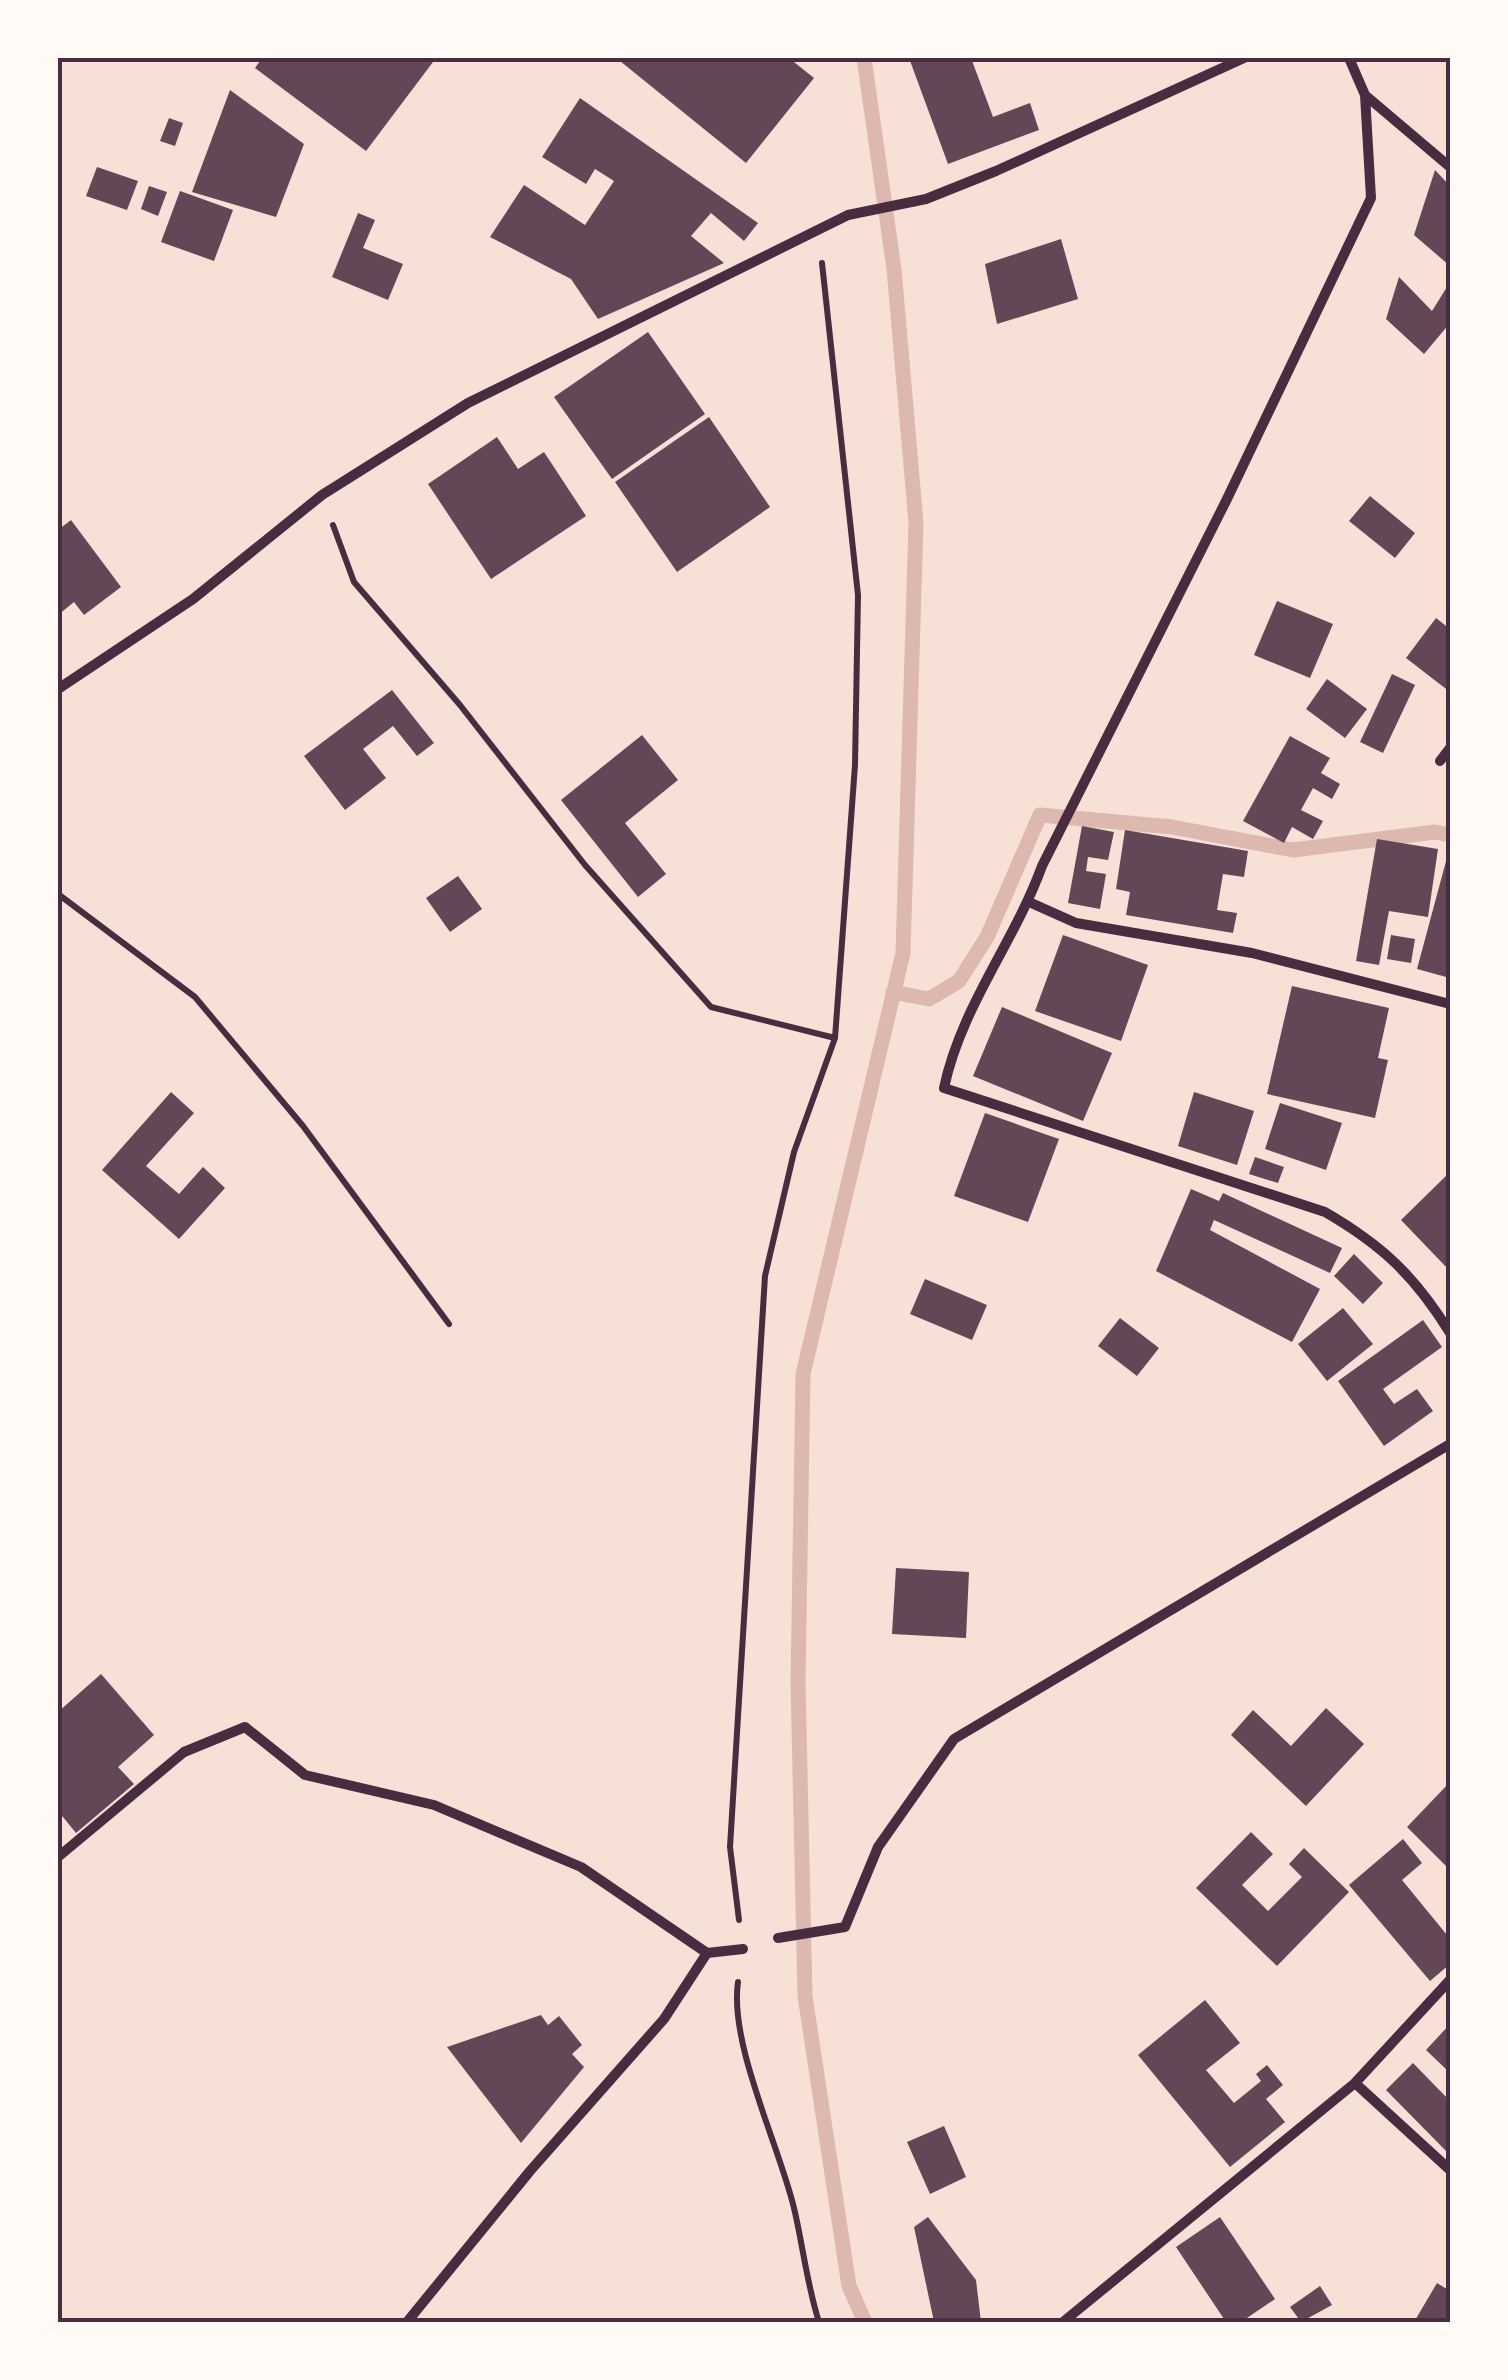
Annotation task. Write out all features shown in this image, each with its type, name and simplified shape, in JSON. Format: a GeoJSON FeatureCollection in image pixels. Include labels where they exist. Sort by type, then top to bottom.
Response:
{"type":"FeatureCollection","features":[{"type":"Feature","properties":{"kind":"street"},"geometry":{"type":"LineString","coordinates":[[58,689],[192,599],[322,496],[468,403],[848,215],[926,199],[1244,58]]}},
{"type":"Feature","properties":{"kind":"street"},"geometry":{"type":"LineString","coordinates":[[1349,58],[1365,95],[1370,198],[1226,501],[1066,817],[1029,902],[962,1022],[944,1088],[1325,1212],[1377,1242],[1432,1303],[1450,1333]]}},
{"type":"Feature","properties":{"kind":"street"},"geometry":{"type":"LineString","coordinates":[[1365,95],[1450,166]]}},
{"type":"Feature","properties":{"kind":"street"},"geometry":{"type":"LineString","coordinates":[[1440,761],[1450,748]]}},
{"type":"Feature","properties":{"kind":"street"},"geometry":{"type":"LineString","coordinates":[[1029,902],[1076,922],[1252,953],[1450,1004]]}},
{"type":"Feature","properties":{"kind":"street"},"geometry":{"type":"LineString","coordinates":[[778,1938],[845,1927],[878,1847],[954,1739],[1450,1444]]}},
{"type":"Feature","properties":{"kind":"street"},"geometry":{"type":"LineString","coordinates":[[58,1857],[184,1752],[246,1728],[305,1775],[434,1806],[581,1866],[707,1953],[742,1949]]}},
{"type":"Feature","properties":{"kind":"street"},"geometry":{"type":"LineString","coordinates":[[408,2322],[530,2171],[664,2018],[707,1953]]}},
{"type":"Feature","properties":{"kind":"street"},"geometry":{"type":"LineString","coordinates":[[1063,2322],[1355,2083],[1450,1980]]}},
{"type":"Feature","properties":{"kind":"street"},"geometry":{"type":"LineString","coordinates":[[1355,2083],[1450,2170]]}},
{"type":"Feature","properties":{"kind":"path"},"geometry":{"type":"LineString","coordinates":[[819,2322],[794,2207],[745,2048],[736,1998],[742,1949],[730,1847],[765,1276],[794,1152],[835,1038],[855,764],[858,594],[822,280],[822,227]]}},
{"type":"Feature","properties":{"kind":"path"},"geometry":{"type":"LineString","coordinates":[[322,496],[354,582],[460,705],[585,865],[711,1006],[835,1038]]}},
{"type":"Feature","properties":{"kind":"path"},"geometry":{"type":"LineString","coordinates":[[58,894],[195,996],[303,1126],[449,1324]]}},
{"type":"Feature","properties":{"kind":"building"},"geometry":{"type":"Polygon","coordinates":[[[262,58],[436,58],[366,151],[255,68],[262,58]]]}},
{"type":"Feature","properties":{"kind":"building"},"geometry":{"type":"Polygon","coordinates":[[[789,58],[814,78],[746,163],[620,61],[789,58]]]}},
{"type":"Feature","properties":{"kind":"building"},"geometry":{"type":"Polygon","coordinates":[[[909,58],[971,58],[993,117],[1030,103],[1039,130],[948,164],[909,58]]]}},
{"type":"Feature","properties":{"kind":"building"},"geometry":{"type":"Polygon","coordinates":[[[230,90],[304,144],[276,217],[192,192],[230,90]]]}},
{"type":"Feature","properties":{"kind":"building"},"geometry":{"type":"Polygon","coordinates":[[[580,98],[758,223],[744,241],[711,213],[691,236],[724,263],[598,319],[571,279],[490,237],[524,185],[585,225],[614,181],[595,169],[586,184],[542,157],[580,98]]]}},
{"type":"Feature","properties":{"kind":"building"},"geometry":{"type":"Polygon","coordinates":[[[169,118],[183,123],[175,146],[160,141],[169,118]]]}},
{"type":"Feature","properties":{"kind":"building"},"geometry":{"type":"Polygon","coordinates":[[[97,167],[138,181],[127,210],[86,196],[97,167]]]}},
{"type":"Feature","properties":{"kind":"building"},"geometry":{"type":"Polygon","coordinates":[[[1435,170],[1450,186],[1450,266],[1414,235],[1435,170]]]}},
{"type":"Feature","properties":{"kind":"building"},"geometry":{"type":"Polygon","coordinates":[[[149,186],[167,192],[158,216],[141,209],[149,186]]]}},
{"type":"Feature","properties":{"kind":"building"},"geometry":{"type":"Polygon","coordinates":[[[180,191],[233,210],[214,261],[161,242],[180,191]]]}},
{"type":"Feature","properties":{"kind":"building"},"geometry":{"type":"Polygon","coordinates":[[[358,213],[375,220],[363,248],[403,264],[388,300],[332,277],[358,213]]]}},
{"type":"Feature","properties":{"kind":"building"},"geometry":{"type":"Polygon","coordinates":[[[1061,239],[1078,299],[997,324],[985,264],[1061,239]]]}},
{"type":"Feature","properties":{"kind":"building"},"geometry":{"type":"Polygon","coordinates":[[[1399,277],[1432,311],[1450,282],[1450,323],[1424,354],[1386,319],[1399,277]]]}},
{"type":"Feature","properties":{"kind":"building"},"geometry":{"type":"Polygon","coordinates":[[[648,332],[705,414],[612,479],[554,397],[648,332]]]}},
{"type":"Feature","properties":{"kind":"building"},"geometry":{"type":"Polygon","coordinates":[[[709,417],[770,507],[677,572],[615,482],[709,417]]]}},
{"type":"Feature","properties":{"kind":"building"},"geometry":{"type":"Polygon","coordinates":[[[497,437],[518,469],[544,452],[586,516],[491,579],[428,484],[497,437]]]}},
{"type":"Feature","properties":{"kind":"building"},"geometry":{"type":"Polygon","coordinates":[[[1370,496],[1415,533],[1395,558],[1349,521],[1370,496]]]}},
{"type":"Feature","properties":{"kind":"building"},"geometry":{"type":"Polygon","coordinates":[[[71,520],[121,587],[84,615],[74,602],[58,615],[58,530],[71,520]]]}},
{"type":"Feature","properties":{"kind":"building"},"geometry":{"type":"Polygon","coordinates":[[[1277,601],[1333,624],[1310,678],[1254,655],[1277,601]]]}},
{"type":"Feature","properties":{"kind":"building"},"geometry":{"type":"Polygon","coordinates":[[[1436,618],[1450,629],[1450,692],[1406,658],[1436,618]]]}},
{"type":"Feature","properties":{"kind":"building"},"geometry":{"type":"Polygon","coordinates":[[[1392,674],[1415,685],[1383,753],[1360,742],[1392,674]]]}},
{"type":"Feature","properties":{"kind":"building"},"geometry":{"type":"Polygon","coordinates":[[[1327,679],[1367,709],[1345,738],[1306,709],[1327,679]]]}},
{"type":"Feature","properties":{"kind":"building"},"geometry":{"type":"Polygon","coordinates":[[[392,690],[434,743],[417,756],[393,726],[363,749],[386,778],[345,810],[304,756],[392,690]]]}},
{"type":"Feature","properties":{"kind":"building"},"geometry":{"type":"Polygon","coordinates":[[[642,735],[678,780],[625,823],[666,874],[638,897],[561,800],[642,735]]]}},
{"type":"Feature","properties":{"kind":"building"},"geometry":{"type":"Polygon","coordinates":[[[1290,736],[1330,758],[1321,773],[1340,784],[1332,799],[1313,788],[1301,810],[1323,821],[1313,839],[1292,827],[1284,843],[1243,821],[1290,736]]]}},
{"type":"Feature","properties":{"kind":"building"},"geometry":{"type":"Polygon","coordinates":[[[1082,826],[1114,832],[1108,860],[1088,857],[1086,871],[1106,874],[1100,909],[1068,903],[1082,826]]]}},
{"type":"Feature","properties":{"kind":"building"},"geometry":{"type":"Polygon","coordinates":[[[1125,830],[1248,851],[1244,877],[1223,874],[1217,910],[1237,913],[1233,933],[1126,915],[1130,892],[1116,889],[1125,830]]]}},
{"type":"Feature","properties":{"kind":"building"},"geometry":{"type":"Polygon","coordinates":[[[1377,839],[1438,849],[1428,917],[1389,911],[1379,965],[1356,961],[1377,839]]]}},
{"type":"Feature","properties":{"kind":"building"},"geometry":{"type":"Polygon","coordinates":[[[1450,850],[1450,978],[1417,969],[1450,850]]]}},
{"type":"Feature","properties":{"kind":"building"},"geometry":{"type":"Polygon","coordinates":[[[458,876],[482,909],[450,932],[426,898],[458,876]]]}},
{"type":"Feature","properties":{"kind":"building"},"geometry":{"type":"Polygon","coordinates":[[[1063,935],[1148,965],[1121,1041],[1035,1011],[1063,935]]]}},
{"type":"Feature","properties":{"kind":"building"},"geometry":{"type":"Polygon","coordinates":[[[1391,935],[1415,939],[1411,963],[1387,959],[1391,935]]]}},
{"type":"Feature","properties":{"kind":"building"},"geometry":{"type":"Polygon","coordinates":[[[1292,986],[1389,1008],[1378,1058],[1388,1060],[1375,1118],[1267,1094],[1292,986]]]}},
{"type":"Feature","properties":{"kind":"building"},"geometry":{"type":"Polygon","coordinates":[[[1002,1007],[1112,1053],[1083,1121],[973,1076],[1002,1007]]]}},
{"type":"Feature","properties":{"kind":"building"},"geometry":{"type":"Polygon","coordinates":[[[171,1092],[194,1113],[146,1166],[179,1194],[203,1167],[225,1188],[179,1239],[102,1170],[171,1092]]]}},
{"type":"Feature","properties":{"kind":"building"},"geometry":{"type":"Polygon","coordinates":[[[1194,1092],[1254,1111],[1237,1165],[1178,1146],[1194,1092]]]}},
{"type":"Feature","properties":{"kind":"building"},"geometry":{"type":"Polygon","coordinates":[[[1280,1103],[1342,1123],[1326,1170],[1265,1149],[1280,1103]]]}},
{"type":"Feature","properties":{"kind":"building"},"geometry":{"type":"Polygon","coordinates":[[[985,1113],[1059,1139],[1028,1222],[954,1196],[985,1113]]]}},
{"type":"Feature","properties":{"kind":"building"},"geometry":{"type":"Polygon","coordinates":[[[1255,1157],[1284,1167],[1278,1183],[1249,1174],[1255,1157]]]}},
{"type":"Feature","properties":{"kind":"building"},"geometry":{"type":"Polygon","coordinates":[[[1450,1172],[1450,1271],[1401,1220],[1450,1172]]]}},
{"type":"Feature","properties":{"kind":"building"},"geometry":{"type":"Polygon","coordinates":[[[1191,1189],[1219,1201],[1223,1193],[1342,1248],[1330,1273],[1214,1220],[1210,1230],[1320,1289],[1292,1342],[1156,1271],[1191,1189]]]}},
{"type":"Feature","properties":{"kind":"building"},"geometry":{"type":"Polygon","coordinates":[[[1354,1254],[1383,1283],[1363,1304],[1334,1276],[1354,1254]]]}},
{"type":"Feature","properties":{"kind":"building"},"geometry":{"type":"Polygon","coordinates":[[[925,1279],[987,1305],[972,1340],[910,1314],[925,1279]]]}},
{"type":"Feature","properties":{"kind":"building"},"geometry":{"type":"Polygon","coordinates":[[[1343,1308],[1373,1344],[1327,1381],[1298,1344],[1343,1308]]]}},
{"type":"Feature","properties":{"kind":"building"},"geometry":{"type":"Polygon","coordinates":[[[1120,1318],[1159,1348],[1137,1376],[1098,1346],[1120,1318]]]}},
{"type":"Feature","properties":{"kind":"building"},"geometry":{"type":"Polygon","coordinates":[[[1423,1320],[1442,1347],[1383,1389],[1394,1404],[1417,1389],[1433,1411],[1384,1446],[1338,1381],[1423,1320]]]}},
{"type":"Feature","properties":{"kind":"building"},"geometry":{"type":"Polygon","coordinates":[[[896,1568],[969,1572],[966,1638],[892,1634],[896,1568]]]}},
{"type":"Feature","properties":{"kind":"building"},"geometry":{"type":"Polygon","coordinates":[[[101,1674],[154,1735],[118,1767],[134,1784],[76,1833],[58,1811],[58,1712],[101,1674]]]}},
{"type":"Feature","properties":{"kind":"building"},"geometry":{"type":"Polygon","coordinates":[[[1326,1708],[1364,1744],[1306,1806],[1231,1735],[1253,1710],[1291,1746],[1326,1708]]]}},
{"type":"Feature","properties":{"kind":"building"},"geometry":{"type":"Polygon","coordinates":[[[1450,1782],[1450,1870],[1407,1827],[1450,1782]]]}},
{"type":"Feature","properties":{"kind":"building"},"geometry":{"type":"Polygon","coordinates":[[[1251,1832],[1273,1854],[1242,1885],[1268,1911],[1302,1877],[1289,1864],[1304,1848],[1349,1892],[1277,1966],[1196,1888],[1251,1832]]]}},
{"type":"Feature","properties":{"kind":"building"},"geometry":{"type":"Polygon","coordinates":[[[1403,1839],[1422,1863],[1402,1880],[1447,1935],[1450,1932],[1450,1964],[1430,1981],[1349,1885],[1403,1839]]]}},
{"type":"Feature","properties":{"kind":"building"},"geometry":{"type":"Polygon","coordinates":[[[1205,2000],[1240,2043],[1206,2070],[1234,2103],[1261,2081],[1256,2074],[1267,2065],[1283,2085],[1266,2099],[1285,2122],[1230,2167],[1138,2055],[1205,2000]]]}},
{"type":"Feature","properties":{"kind":"building"},"geometry":{"type":"Polygon","coordinates":[[[541,2015],[548,2025],[559,2016],[582,2045],[572,2054],[584,2067],[521,2143],[447,2047],[541,2015]]]}},
{"type":"Feature","properties":{"kind":"building"},"geometry":{"type":"Polygon","coordinates":[[[1450,2024],[1450,2073],[1426,2050],[1450,2024]]]}},
{"type":"Feature","properties":{"kind":"building"},"geometry":{"type":"Polygon","coordinates":[[[1413,2063],[1450,2101],[1450,2155],[1386,2090],[1413,2063]]]}},
{"type":"Feature","properties":{"kind":"building"},"geometry":{"type":"Polygon","coordinates":[[[944,2126],[966,2177],[930,2194],[907,2142],[944,2126]]]}},
{"type":"Feature","properties":{"kind":"building"},"geometry":{"type":"Polygon","coordinates":[[[928,2217],[976,2280],[981,2322],[934,2322],[914,2227],[928,2217]]]}},
{"type":"Feature","properties":{"kind":"building"},"geometry":{"type":"Polygon","coordinates":[[[1220,2217],[1275,2299],[1241,2322],[1226,2322],[1176,2247],[1220,2217]]]}},
{"type":"Feature","properties":{"kind":"building"},"geometry":{"type":"Polygon","coordinates":[[[1437,2283],[1450,2291],[1450,2322],[1414,2322],[1437,2283]]]}},
{"type":"Feature","properties":{"kind":"building"},"geometry":{"type":"Polygon","coordinates":[[[1320,2286],[1332,2305],[1301,2322],[1290,2307],[1320,2286]]]}},
{"type":"Feature","properties":{"kind":"waterway"},"geometry":{"type":"LineString","coordinates":[[864,58],[894,269],[916,523],[903,953],[803,1374],[798,1682],[805,1996],[849,2286],[865,2322]]}},
{"type":"Feature","properties":{"kind":"waterway"},"geometry":{"type":"LineString","coordinates":[[893,992],[929,999],[959,981],[987,937],[1040,815],[1172,827],[1293,850],[1435,832],[1450,835]]}}]}
